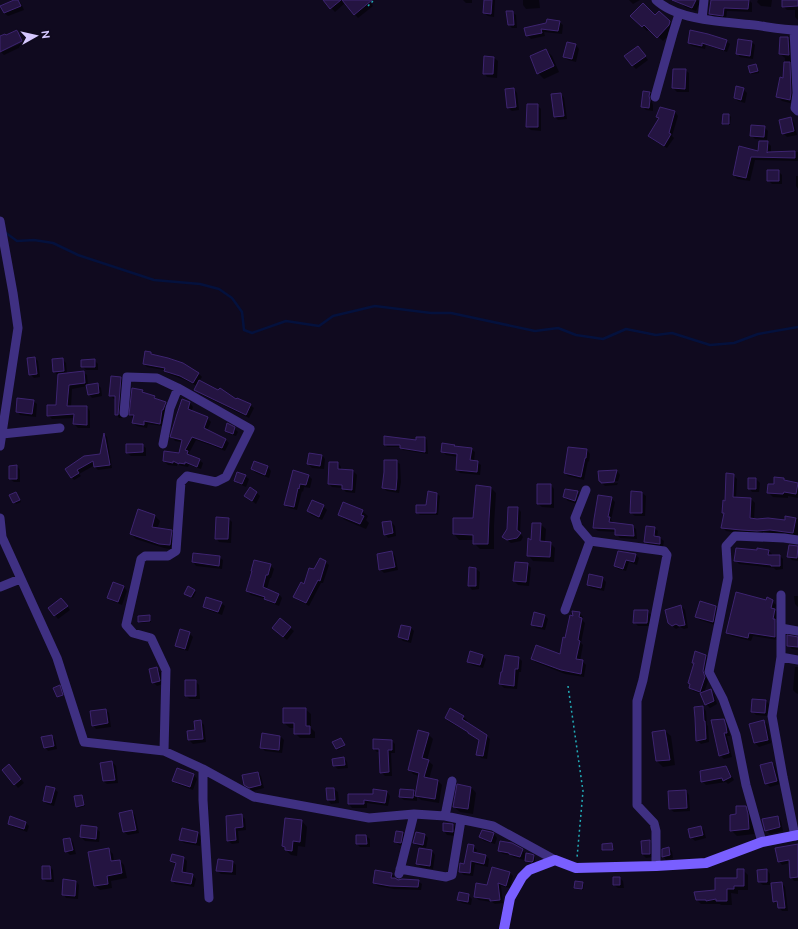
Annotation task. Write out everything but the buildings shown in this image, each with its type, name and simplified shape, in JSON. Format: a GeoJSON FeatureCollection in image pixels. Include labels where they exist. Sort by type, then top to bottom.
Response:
{"type":"FeatureCollection","features":[{"type":"Feature","properties":{"kind":"street"},"geometry":{"type":"LineString","coordinates":[[656,0],[660,4],[680,14],[702,19],[796,30],[797,94],[795,108],[798,111]]}},
{"type":"Feature","properties":{"kind":"street"},"geometry":{"type":"LineString","coordinates":[[702,19],[704,0]]}},
{"type":"Feature","properties":{"kind":"street"},"geometry":{"type":"LineString","coordinates":[[655,97],[672,33],[680,14]]}},
{"type":"Feature","properties":{"kind":"street"},"geometry":{"type":"LineString","coordinates":[[0,221],[14,293],[18,328],[0,446]]}},
{"type":"Feature","properties":{"kind":"street"},"geometry":{"type":"LineString","coordinates":[[124,413],[127,377],[156,378],[178,388],[250,429],[226,477],[216,482],[187,476],[181,482],[176,551],[168,556],[145,556],[141,559],[126,625],[133,633],[151,638],[166,670],[164,751]]}},
{"type":"Feature","properties":{"kind":"street"},"geometry":{"type":"LineString","coordinates":[[163,444],[170,408],[178,388]]}},
{"type":"Feature","properties":{"kind":"street"},"geometry":{"type":"LineString","coordinates":[[2,434],[60,428]]}},
{"type":"Feature","properties":{"kind":"street"},"geometry":{"type":"LineString","coordinates":[[586,490],[575,518],[578,527],[590,541],[664,552],[667,555],[643,680],[637,701],[637,805],[654,823],[656,831],[656,866]]}},
{"type":"Feature","properties":{"kind":"street"},"geometry":{"type":"LineString","coordinates":[[0,518],[2,537],[57,658],[84,742],[164,751],[203,769],[254,797],[369,818],[414,814],[444,816],[493,826],[555,860],[576,868],[706,863],[762,842],[796,836],[772,716],[781,657],[781,596]]}},
{"type":"Feature","properties":{"kind":"street"},"geometry":{"type":"LineString","coordinates":[[762,842],[746,785],[736,734],[723,700],[709,672],[728,578],[726,546],[735,536],[798,540]]}},
{"type":"Feature","properties":{"kind":"street"},"geometry":{"type":"LineString","coordinates":[[565,610],[590,541]]}},
{"type":"Feature","properties":{"kind":"street"},"geometry":{"type":"LineString","coordinates":[[0,587],[20,579]]}},
{"type":"Feature","properties":{"kind":"street"},"geometry":{"type":"LineString","coordinates":[[781,628],[797,630]]}},
{"type":"Feature","properties":{"kind":"street"},"geometry":{"type":"LineString","coordinates":[[781,657],[798,660]]}},
{"type":"Feature","properties":{"kind":"street"},"geometry":{"type":"LineString","coordinates":[[203,769],[203,800],[209,898]]}},
{"type":"Feature","properties":{"kind":"street"},"geometry":{"type":"LineString","coordinates":[[444,816],[452,780]]}},
{"type":"Feature","properties":{"kind":"street"},"geometry":{"type":"LineString","coordinates":[[414,814],[400,871],[446,877],[452,875],[461,820]]}},
{"type":"Feature","properties":{"kind":"street"},"geometry":{"type":"LineString","coordinates":[[504,929],[510,898],[522,876],[530,870],[555,860]]}},
{"type":"Feature","properties":{"kind":"path"},"geometry":{"type":"LineString","coordinates":[[368,6],[374,0]]}},
{"type":"Feature","properties":{"kind":"path"},"geometry":{"type":"LineString","coordinates":[[568,686],[583,791],[576,868]]}},
{"type":"Feature","properties":{"kind":"waterway"},"geometry":{"type":"LineString","coordinates":[[6,233],[17,241],[34,240],[53,243],[78,255],[154,280],[200,284],[219,289],[232,298],[242,312],[244,330],[252,333],[286,321],[319,326],[333,316],[375,306],[431,313],[451,313],[535,331],[558,328],[576,335],[603,339],[626,329],[656,335],[672,333],[710,345],[734,343],[758,334],[798,327]]}}]}
